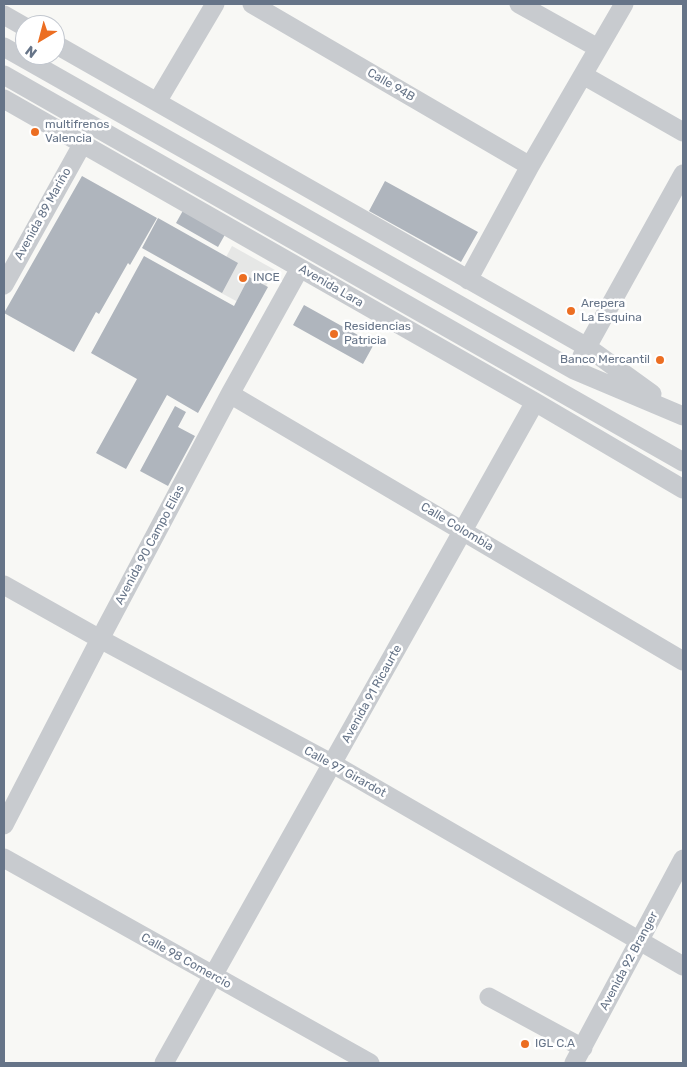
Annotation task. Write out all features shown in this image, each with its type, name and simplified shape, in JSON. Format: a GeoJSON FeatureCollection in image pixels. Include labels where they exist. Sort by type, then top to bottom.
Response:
{"type":"FeatureCollection","features":[{"type":"Feature","properties":{"kind":"street"},"geometry":{"type":"LineString","coordinates":[[157,102],[215,4]]}},
{"type":"Feature","properties":{"kind":"street","name":"Calle 94B"},"geometry":{"type":"LineString","coordinates":[[252,4],[530,166]]}},
{"type":"Feature","properties":{"kind":"street"},"geometry":{"type":"LineString","coordinates":[[519,4],[598,48]]}},
{"type":"Feature","properties":{"kind":"street"},"geometry":{"type":"LineString","coordinates":[[468,280],[530,166],[624,4]]}},
{"type":"Feature","properties":{"kind":"street"},"geometry":{"type":"LineString","coordinates":[[4,15],[15,21]]}},
{"type":"Feature","properties":{"kind":"street"},"geometry":{"type":"LineString","coordinates":[[4,46],[574,370],[681,411]]}},
{"type":"Feature","properties":{"kind":"street"},"geometry":{"type":"LineString","coordinates":[[65,50],[587,347],[681,411]]}},
{"type":"Feature","properties":{"kind":"street","name":"Avenida Lara"},"geometry":{"type":"LineString","coordinates":[[4,75],[683,462]]}},
{"type":"Feature","properties":{"kind":"street"},"geometry":{"type":"LineString","coordinates":[[582,75],[683,132]]}},
{"type":"Feature","properties":{"kind":"street","name":"Avenida Lara"},"geometry":{"type":"LineString","coordinates":[[4,99],[535,402],[683,489]]}},
{"type":"Feature","properties":{"kind":"street","name":"Avenida 89 Mariño"},"geometry":{"type":"LineString","coordinates":[[4,285],[83,143]]}},
{"type":"Feature","properties":{"kind":"street"},"geometry":{"type":"LineString","coordinates":[[574,370],[683,174]]}},
{"type":"Feature","properties":{"kind":"street","name":"Avenida 90 Campo Elias"},"geometry":{"type":"LineString","coordinates":[[4,825],[230,394],[300,268]]}},
{"type":"Feature","properties":{"kind":"street","name":"Calle Colombia"},"geometry":{"type":"LineString","coordinates":[[230,394],[683,661]]}},
{"type":"Feature","properties":{"kind":"street","name":"Avenida 91 Ricaurte"},"geometry":{"type":"LineString","coordinates":[[164,1063],[535,402]]}},
{"type":"Feature","properties":{"kind":"street","name":"Calle 97 Girardot"},"geometry":{"type":"LineString","coordinates":[[4,585],[332,764],[683,966]]}},
{"type":"Feature","properties":{"kind":"street","name":"Calle 98 Comercio"},"geometry":{"type":"LineString","coordinates":[[4,858],[370,1063]]}},
{"type":"Feature","properties":{"kind":"street","name":"Avenida 92 Branger"},"geometry":{"type":"LineString","coordinates":[[579,1056],[683,859]]}},
{"type":"Feature","properties":{"kind":"street"},"geometry":{"type":"LineString","coordinates":[[489,997],[579,1056]]}},
{"type":"Feature","properties":{"kind":"shaded area","name":"INCE"},"geometry":{"type":"Polygon","coordinates":[[[232,246],[275,270],[253,310],[210,287],[232,246]]]}},
{"type":"Feature","properties":{"kind":"building"},"geometry":{"type":"Polygon","coordinates":[[[82,176],[157,218],[130,265],[128,263],[99,314],[96,312],[74,352],[4,313],[82,176]]]}},
{"type":"Feature","properties":{"kind":"building"},"geometry":{"type":"Polygon","coordinates":[[[385,181],[478,232],[461,262],[369,211],[385,181]]]}},
{"type":"Feature","properties":{"kind":"building"},"geometry":{"type":"Polygon","coordinates":[[[185,207],[227,231],[218,247],[176,223],[185,207]]]}},
{"type":"Feature","properties":{"kind":"building"},"geometry":{"type":"Polygon","coordinates":[[[158,218],[238,263],[222,293],[142,248],[158,218]]]}},
{"type":"Feature","properties":{"kind":"building"},"geometry":{"type":"Polygon","coordinates":[[[144,256],[234,306],[249,277],[268,287],[198,413],[167,395],[126,469],[96,453],[137,379],[91,353],[144,256]]]}},
{"type":"Feature","properties":{"kind":"building","name":"Residencias Patricia"},"geometry":{"type":"Polygon","coordinates":[[[304,305],[374,344],[363,364],[293,325],[304,305]]]}},
{"type":"Feature","properties":{"kind":"building"},"geometry":{"type":"Polygon","coordinates":[[[175,406],[186,412],[178,427],[195,436],[168,486],[140,471],[175,406]]]}},
{"type":"Feature","properties":{"kind":"place","name":"multifrenos Valencia"},"geometry":{"type":"Point","coordinates":[35,132]}},
{"type":"Feature","properties":{"kind":"place","name":"INCE"},"geometry":{"type":"Point","coordinates":[243,278]}},
{"type":"Feature","properties":{"kind":"place","name":"Arepera La Esquina"},"geometry":{"type":"Point","coordinates":[571,311]}},
{"type":"Feature","properties":{"kind":"place","name":"Residencias Patricia"},"geometry":{"type":"Point","coordinates":[334,334]}},
{"type":"Feature","properties":{"kind":"place","name":"Banco Mercantil"},"geometry":{"type":"Point","coordinates":[660,360]}},
{"type":"Feature","properties":{"kind":"place","name":"IGL C.A"},"geometry":{"type":"Point","coordinates":[525,1044]}}]}
